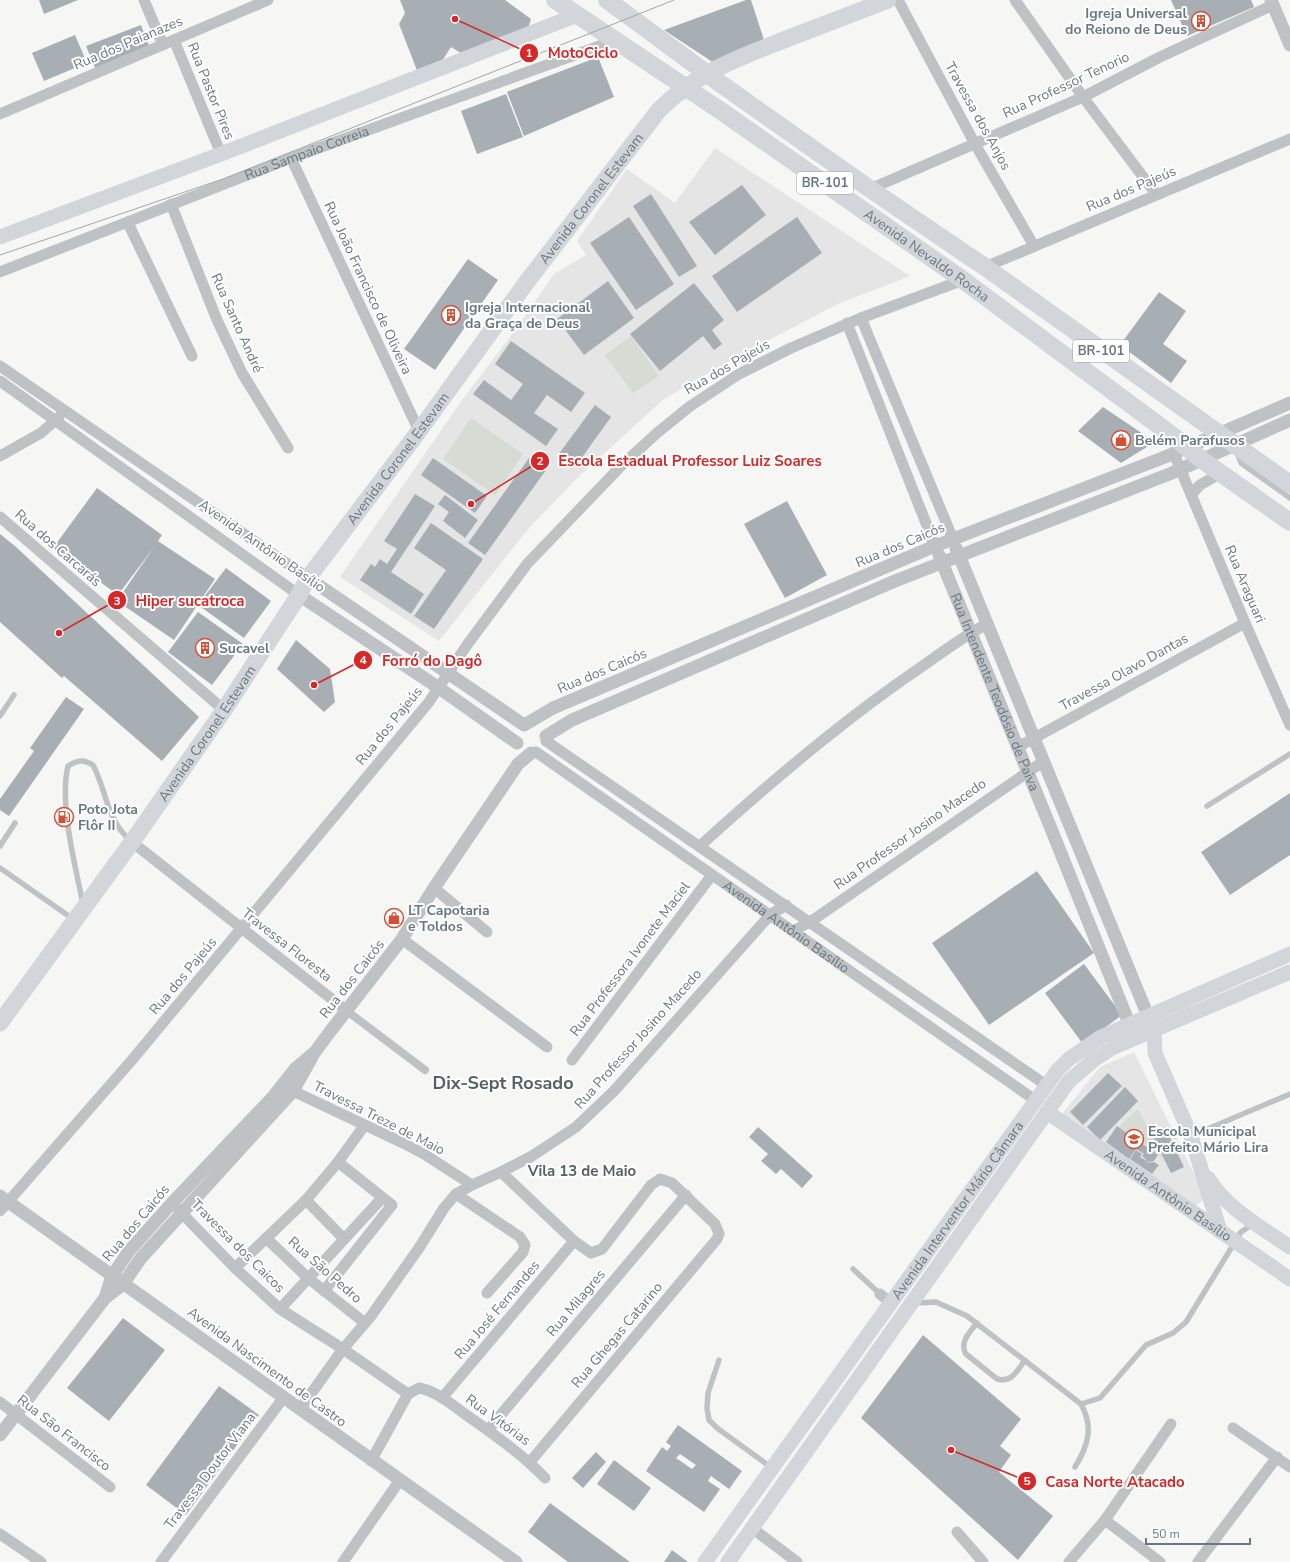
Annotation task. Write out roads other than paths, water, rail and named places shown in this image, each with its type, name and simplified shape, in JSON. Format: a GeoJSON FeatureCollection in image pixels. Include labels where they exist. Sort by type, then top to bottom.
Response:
{"type":"FeatureCollection","features":[{"type":"Feature","properties":{"kind":"highway","name":"Avenida Nevaldo Rocha"},"geometry":{"type":"LineString","coordinates":[[607,0],[870,189],[985,267],[1290,484]]}},
{"type":"Feature","properties":{"kind":"highway","name":"Avenida Nevaldo Rocha"},"geometry":{"type":"LineString","coordinates":[[558,2],[685,87],[963,280],[1181,451],[1202,460],[1290,522]]}},
{"type":"Feature","properties":{"kind":"main road","name":"Avenida Coronel Estevam"},"geometry":{"type":"LineString","coordinates":[[0,1023],[132,842],[224,710],[299,595],[308,578],[419,431],[526,283],[646,126],[664,106],[685,87],[706,72],[730,61],[888,0]]}},
{"type":"Feature","properties":{"kind":"main road","name":"Rua Sampaio Correia"},"geometry":{"type":"LineString","coordinates":[[0,237],[221,154],[577,15]]}},
{"type":"Feature","properties":{"kind":"main road","name":"Avenida Interventor Mário Câmara"},"geometry":{"type":"LineString","coordinates":[[705,1562],[887,1301],[1057,1071],[1081,1050],[1101,1037],[1290,954]]}},
{"type":"Feature","properties":{"kind":"main road","name":"Avenida Interventor Mário Câmara"},"geometry":{"type":"LineString","coordinates":[[728,1562],[1069,1080],[1078,1071],[1114,1047],[1290,972]]}},
{"type":"Feature","properties":{"kind":"main road","name":"Rua Intendente Teodósio de Paiva"},"geometry":{"type":"LineString","coordinates":[[1148,1016],[1154,1029],[1155,1053],[1191,1136],[1220,1231]]}},
{"type":"Feature","properties":{"kind":"main road","name":"Rua Intendente Teodósio de Paiva"},"geometry":{"type":"LineString","coordinates":[[1129,1024],[1136,1038],[1155,1053]]}},
{"type":"Feature","properties":{"kind":"main road","name":"Avenida Antônio Basílio"},"geometry":{"type":"LineString","coordinates":[[1047,1112],[1290,1279]]}},
{"type":"Feature","properties":{"kind":"main road","name":"Avenida Antônio Basílio"},"geometry":{"type":"LineString","coordinates":[[1200,1165],[1221,1196],[1255,1223],[1290,1247]]}},
{"type":"Feature","properties":{"kind":"main road"},"geometry":{"type":"LineString","coordinates":[[887,1301],[902,1316]]}},
{"type":"Feature","properties":{"kind":"street","name":"Rua Pastor Pires"},"geometry":{"type":"LineString","coordinates":[[144,0],[164,45]]}},
{"type":"Feature","properties":{"kind":"street","name":"Rua dos Paianazes"},"geometry":{"type":"LineString","coordinates":[[0,114],[268,0]]}},
{"type":"Feature","properties":{"kind":"street","name":"Travessa dos Anjos"},"geometry":{"type":"LineString","coordinates":[[898,0],[975,144],[1034,246]]}},
{"type":"Feature","properties":{"kind":"street"},"geometry":{"type":"LineString","coordinates":[[1015,0],[1083,97],[1156,194]]}},
{"type":"Feature","properties":{"kind":"street","name":"Rua Professor Tenorio"},"geometry":{"type":"LineString","coordinates":[[870,189],[1083,97],[1160,56],[1272,2]]}},
{"type":"Feature","properties":{"kind":"street"},"geometry":{"type":"LineString","coordinates":[[1272,2],[1290,46]]}},
{"type":"Feature","properties":{"kind":"street","name":"Rua Pastor Pires"},"geometry":{"type":"LineString","coordinates":[[174,40],[221,154]]}},
{"type":"Feature","properties":{"kind":"street","name":"Rua Sampaio Correia"},"geometry":{"type":"LineString","coordinates":[[0,272],[292,158],[616,40]]}},
{"type":"Feature","properties":{"kind":"street","name":"Rua dos Pajeús"},"geometry":{"type":"LineString","coordinates":[[985,267],[1290,139]]}},
{"type":"Feature","properties":{"kind":"street","name":"Rua João Francisco de Oliveira"},"geometry":{"type":"LineString","coordinates":[[292,158],[419,431]]}},
{"type":"Feature","properties":{"kind":"street","name":"Rua Santo André"},"geometry":{"type":"LineString","coordinates":[[171,204],[217,320],[242,373],[288,448]]}},
{"type":"Feature","properties":{"kind":"street"},"geometry":{"type":"LineString","coordinates":[[128,223],[192,356]]}},
{"type":"Feature","properties":{"kind":"street","name":"Rua dos Pajeús"},"geometry":{"type":"LineString","coordinates":[[2,1203],[132,1060],[242,929],[439,688],[448,673],[527,564],[577,511],[657,432],[689,407],[739,374],[791,348],[861,318],[963,280]]}},
{"type":"Feature","properties":{"kind":"street","name":"Rua Intendente Teodósio de Paiva"},"geometry":{"type":"LineString","coordinates":[[861,318],[1035,738],[1148,1016]]}},
{"type":"Feature","properties":{"kind":"street","name":"Rua Intendente Teodósio de Paiva"},"geometry":{"type":"LineString","coordinates":[[847,324],[934,546],[1018,747],[1129,1024]]}},
{"type":"Feature","properties":{"kind":"street","name":"Avenida Antônio Basílio"},"geometry":{"type":"LineString","coordinates":[[0,366],[525,725]]}},
{"type":"Feature","properties":{"kind":"street","name":"Avenida Antônio Basílio"},"geometry":{"type":"LineString","coordinates":[[0,381],[55,422],[299,595],[439,688],[518,745]]}},
{"type":"Feature","properties":{"kind":"street","name":"Rua dos Caicós"},"geometry":{"type":"LineString","coordinates":[[525,725],[553,708],[888,567],[934,546],[1181,451],[1290,403]]}},
{"type":"Feature","properties":{"kind":"street"},"geometry":{"type":"LineString","coordinates":[[0,456],[26,442],[55,422],[66,411]]}},
{"type":"Feature","properties":{"kind":"street"},"geometry":{"type":"LineString","coordinates":[[518,745],[523,750],[534,753],[541,750],[546,739],[572,720],[895,581],[1202,460],[1290,420]]}},
{"type":"Feature","properties":{"kind":"street","name":"Rua Araguari"},"geometry":{"type":"LineString","coordinates":[[1181,451],[1180,468],[1245,623],[1290,725]]}},
{"type":"Feature","properties":{"kind":"street"},"geometry":{"type":"LineString","coordinates":[[1191,495],[1200,485],[1221,473]]}},
{"type":"Feature","properties":{"kind":"street","name":"Rua dos Carcarás"},"geometry":{"type":"LineString","coordinates":[[0,517],[224,710]]}},
{"type":"Feature","properties":{"kind":"street"},"geometry":{"type":"LineString","coordinates":[[888,567],[895,581]]}},
{"type":"Feature","properties":{"kind":"street","name":"Travessa Olavo Dantas"},"geometry":{"type":"LineString","coordinates":[[1018,747],[1245,623]]}},
{"type":"Feature","properties":{"kind":"street"},"geometry":{"type":"LineString","coordinates":[[700,846],[772,780],[821,741],[886,692],[970,633],[987,624]]}},
{"type":"Feature","properties":{"kind":"street"},"geometry":{"type":"LineString","coordinates":[[518,764],[517,733],[525,725],[537,725],[544,731],[546,739]]}},
{"type":"Feature","properties":{"kind":"street","name":"Avenida Antônio Basílio"},"geometry":{"type":"LineString","coordinates":[[546,739],[1046,1085]]}},
{"type":"Feature","properties":{"kind":"street","name":"Rua dos Caicós"},"geometry":{"type":"LineString","coordinates":[[0,1434],[105,1298],[123,1284],[141,1258],[183,1214],[293,1091],[304,1074],[315,1052],[402,939],[434,888],[518,764],[534,753]]}},
{"type":"Feature","properties":{"kind":"street","name":"Avenida Antônio Basílio"},"geometry":{"type":"LineString","coordinates":[[534,753],[1035,1100]]}},
{"type":"Feature","properties":{"kind":"street","name":"Rua Professor Josino Macedo"},"geometry":{"type":"LineString","coordinates":[[793,931],[810,922],[1027,771],[1044,761]]}},
{"type":"Feature","properties":{"kind":"street"},"geometry":{"type":"LineString","coordinates":[[1052,831],[1069,822]]}},
{"type":"Feature","properties":{"kind":"street","name":"Travessa Floresta"},"geometry":{"type":"LineString","coordinates":[[132,842],[424,1070]]}},
{"type":"Feature","properties":{"kind":"street","name":"Rua Professora Ivonete Maciel"},"geometry":{"type":"LineString","coordinates":[[572,1060],[712,875]]}},
{"type":"Feature","properties":{"kind":"street"},"geometry":{"type":"LineString","coordinates":[[434,888],[487,932]]}},
{"type":"Feature","properties":{"kind":"street","name":"Rua Professor Josino Macedo"},"geometry":{"type":"LineString","coordinates":[[300,1409],[365,1323],[419,1248],[444,1208],[456,1194],[472,1184],[501,1172],[558,1140],[594,1112],[770,915],[786,905]]}},
{"type":"Feature","properties":{"kind":"street"},"geometry":{"type":"LineString","coordinates":[[402,939],[547,1047]]}},
{"type":"Feature","properties":{"kind":"street","name":"Rua dos Caicós"},"geometry":{"type":"LineString","coordinates":[[105,1298],[112,1276],[129,1251],[172,1203],[244,1129],[295,1069],[315,1052]]}},
{"type":"Feature","properties":{"kind":"street","name":"Travessa Treze de Maio"},"geometry":{"type":"LineString","coordinates":[[293,1091],[424,1154],[472,1184]]}},
{"type":"Feature","properties":{"kind":"street"},"geometry":{"type":"LineString","coordinates":[[234,1268],[306,1200],[338,1162],[364,1126]]}},
{"type":"Feature","properties":{"kind":"street"},"geometry":{"type":"LineString","coordinates":[[324,1291],[392,1205],[338,1162]]}},
{"type":"Feature","properties":{"kind":"street"},"geometry":{"type":"LineString","coordinates":[[501,1172],[574,1241],[591,1253],[599,1252],[610,1240],[651,1185],[660,1179],[672,1183],[686,1195]]}},
{"type":"Feature","properties":{"kind":"street"},"geometry":{"type":"LineString","coordinates":[[456,1194],[520,1237],[525,1245],[523,1252],[487,1293]]}},
{"type":"Feature","properties":{"kind":"street","name":"Rua Ghegas Catarino"},"geometry":{"type":"LineString","coordinates":[[530,1462],[717,1239],[719,1234],[715,1224],[686,1195]]}},
{"type":"Feature","properties":{"kind":"street","name":"Rua Milagres"},"geometry":{"type":"LineString","coordinates":[[488,1430],[686,1195]]}},
{"type":"Feature","properties":{"kind":"street"},"geometry":{"type":"LineString","coordinates":[[280,1309],[382,1198]]}},
{"type":"Feature","properties":{"kind":"street"},"geometry":{"type":"LineString","coordinates":[[306,1200],[344,1240]]}},
{"type":"Feature","properties":{"kind":"street","name":"Avenida Nascimento de Castro"},"geometry":{"type":"LineString","coordinates":[[2,1203],[112,1276],[284,1397],[371,1461],[516,1562]]}},
{"type":"Feature","properties":{"kind":"street","name":"Travessa dos Caicos"},"geometry":{"type":"LineString","coordinates":[[172,1203],[234,1268],[280,1309],[344,1349]]}},
{"type":"Feature","properties":{"kind":"street","name":"Rua São Pedro"},"geometry":{"type":"LineString","coordinates":[[266,1238],[308,1278],[365,1323]]}},
{"type":"Feature","properties":{"kind":"street","name":"Rua José Fernandes"},"geometry":{"type":"LineString","coordinates":[[442,1398],[574,1241]]}},
{"type":"Feature","properties":{"kind":"street"},"geometry":{"type":"LineString","coordinates":[[344,1349],[408,1394],[371,1461]]}},
{"type":"Feature","properties":{"kind":"street","name":"Rua Vitórias"},"geometry":{"type":"LineString","coordinates":[[408,1394],[419,1388],[430,1391],[442,1398],[530,1462],[545,1478]]}},
{"type":"Feature","properties":{"kind":"street","name":"Travessa Doutor Viana"},"geometry":{"type":"LineString","coordinates":[[161,1562],[284,1397]]}},
{"type":"Feature","properties":{"kind":"street","name":"Rua São Francisco"},"geometry":{"type":"LineString","coordinates":[[0,1402],[110,1487]]}},
{"type":"Feature","properties":{"kind":"street"},"geometry":{"type":"LineString","coordinates":[[1069,1562],[1105,1520],[1171,1424]]}},
{"type":"Feature","properties":{"kind":"street"},"geometry":{"type":"LineString","coordinates":[[1234,1428],[1290,1467]]}},
{"type":"Feature","properties":{"kind":"street"},"geometry":{"type":"LineString","coordinates":[[1198,1562],[1277,1457]]}},
{"type":"Feature","properties":{"kind":"street"},"geometry":{"type":"LineString","coordinates":[[343,1562],[400,1480]]}},
{"type":"Feature","properties":{"kind":"street"},"geometry":{"type":"LineString","coordinates":[[1105,1520],[1160,1562]]}},
{"type":"Feature","properties":{"kind":"street"},"geometry":{"type":"LineString","coordinates":[[752,1528],[797,1562]]}},
{"type":"Feature","properties":{"kind":"street"},"geometry":{"type":"LineString","coordinates":[[957,1532],[983,1562]]}},
{"type":"Feature","properties":{"kind":"street"},"geometry":{"type":"LineString","coordinates":[[0,1534],[41,1562]]}},
{"type":"Feature","properties":{"kind":"lane"},"geometry":{"type":"LineString","coordinates":[[1234,445],[1241,463],[1290,498]]}},
{"type":"Feature","properties":{"kind":"lane"},"geometry":{"type":"LineString","coordinates":[[0,716],[14,695]]}},
{"type":"Feature","properties":{"kind":"lane"},"geometry":{"type":"LineString","coordinates":[[1207,806],[1290,754]]}},
{"type":"Feature","properties":{"kind":"lane"},"geometry":{"type":"LineString","coordinates":[[80,914],[64,782],[68,766],[76,761],[84,760],[93,765],[113,822],[120,832],[132,842]]}},
{"type":"Feature","properties":{"kind":"lane"},"geometry":{"type":"LineString","coordinates":[[0,846],[15,823]]}},
{"type":"Feature","properties":{"kind":"lane"},"geometry":{"type":"LineString","coordinates":[[0,868],[80,914]]}},
{"type":"Feature","properties":{"kind":"lane"},"geometry":{"type":"LineString","coordinates":[[1191,1136],[1290,1094]]}},
{"type":"Feature","properties":{"kind":"lane"},"geometry":{"type":"LineString","coordinates":[[1081,1404],[1100,1398],[1146,1345],[1174,1333],[1186,1322],[1245,1228],[1255,1223]]}},
{"type":"Feature","properties":{"kind":"lane"},"geometry":{"type":"LineString","coordinates":[[853,1268],[887,1301]]}},
{"type":"Feature","properties":{"kind":"lane"},"geometry":{"type":"LineString","coordinates":[[911,1303],[936,1302],[958,1311],[977,1323],[1081,1404],[1087,1415],[1089,1428],[1082,1455],[1075,1467]]}},
{"type":"Feature","properties":{"kind":"lane"},"geometry":{"type":"LineString","coordinates":[[977,1323],[965,1338],[963,1349],[966,1354],[997,1379],[1002,1380],[1013,1377],[1025,1360]]}},
{"type":"Feature","properties":{"kind":"lane"},"geometry":{"type":"LineString","coordinates":[[719,1360],[708,1393],[707,1408],[709,1420],[717,1428],[772,1468]]}},
{"type":"Feature","properties":{"kind":"tram line"},"geometry":{"type":"LineString","coordinates":[[0,255],[223,179],[674,0]]}},
{"type":"Feature","properties":{"kind":"place","name":"MotoCiclo"},"geometry":{"type":"Point","coordinates":[455,19]}},
{"type":"Feature","properties":{"kind":"place","name":"Igreja Universal do Reiono de Deus"},"geometry":{"type":"Point","coordinates":[1201,21]}},
{"type":"Feature","properties":{"kind":"place","name":"Igreja Internacional da Graça de Deus"},"geometry":{"type":"Point","coordinates":[451,315]}},
{"type":"Feature","properties":{"kind":"place","name":"Belém Parafusos"},"geometry":{"type":"Point","coordinates":[1121,440]}},
{"type":"Feature","properties":{"kind":"place","name":"Escola Estadual Professor Luiz Soares"},"geometry":{"type":"Point","coordinates":[471,504]}},
{"type":"Feature","properties":{"kind":"place","name":"Hiper sucatroca"},"geometry":{"type":"Point","coordinates":[59,633]}},
{"type":"Feature","properties":{"kind":"place","name":"Sucavel"},"geometry":{"type":"Point","coordinates":[205,648]}},
{"type":"Feature","properties":{"kind":"place","name":"Forró do Dagô"},"geometry":{"type":"Point","coordinates":[314,685]}},
{"type":"Feature","properties":{"kind":"place","name":"Poto Jota Flôr II"},"geometry":{"type":"Point","coordinates":[64,817]}},
{"type":"Feature","properties":{"kind":"place","name":"LT Capotaria e Toldos"},"geometry":{"type":"Point","coordinates":[394,918]}},
{"type":"Feature","properties":{"kind":"place","name":"Escola Municipal Prefeito Mário Lira"},"geometry":{"type":"Point","coordinates":[1134,1139]}},
{"type":"Feature","properties":{"kind":"place","name":"Casa Norte Atacado"},"geometry":{"type":"Point","coordinates":[951,1450]}},
{"type":"Feature","properties":{"kind":"district","name":"Dix-Sept Rosado"},"geometry":{"type":"Point","coordinates":[503,1083]}},
{"type":"Feature","properties":{"kind":"district","name":"Vila 13 de Maio"},"geometry":{"type":"Point","coordinates":[582,1171]}}]}
